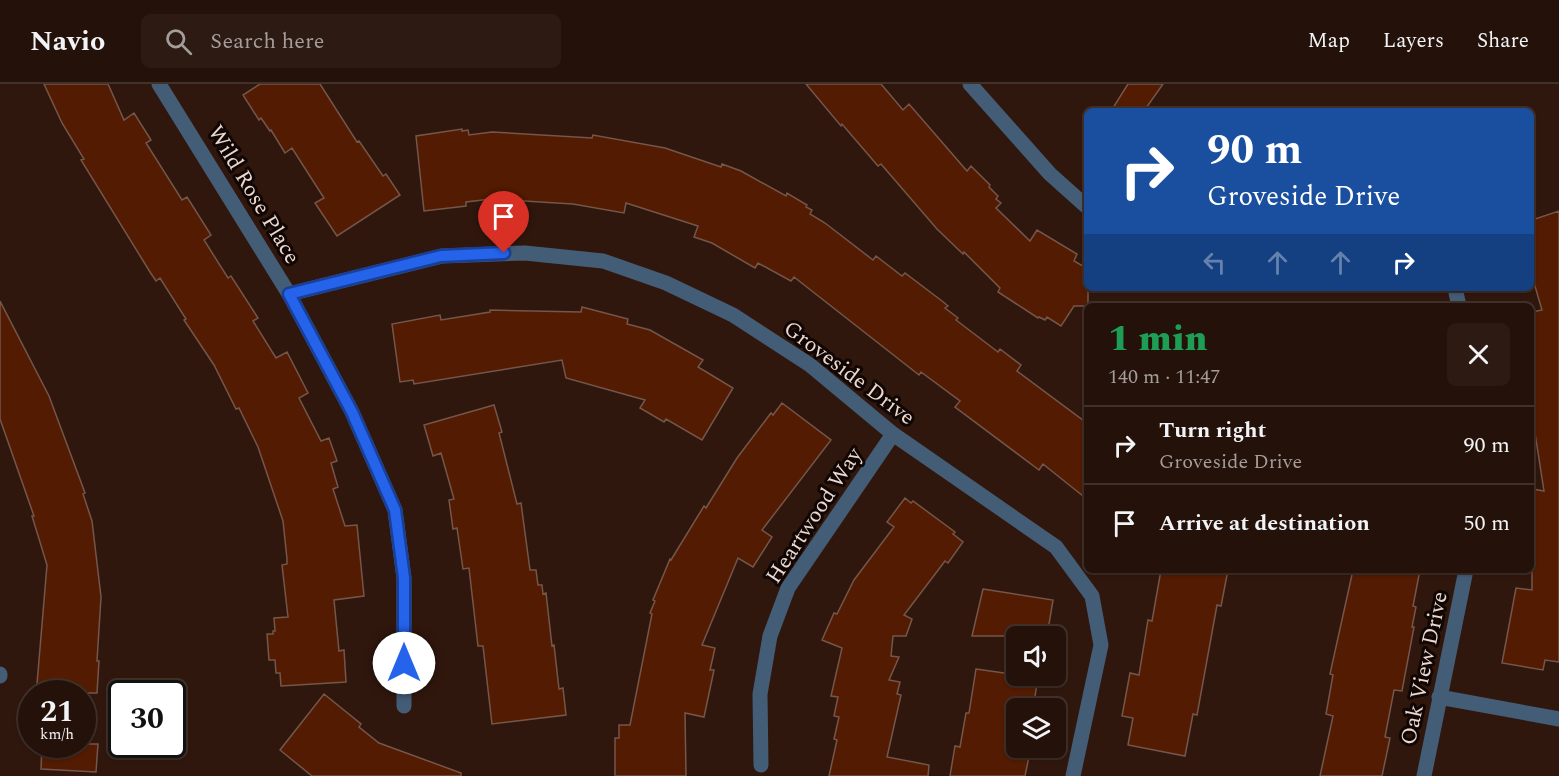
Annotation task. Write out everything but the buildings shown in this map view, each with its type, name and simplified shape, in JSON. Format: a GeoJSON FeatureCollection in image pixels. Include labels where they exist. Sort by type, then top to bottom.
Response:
{"type":"FeatureCollection","features":[{"type":"Feature","properties":{"kind":"street","name":"Wild Rose Place"},"geometry":{"type":"LineString","coordinates":[[159,84],[289,294],[352,412],[395,510],[404,578],[404,706]]}},
{"type":"Feature","properties":{"kind":"street"},"geometry":{"type":"LineString","coordinates":[[970,84],[1050,174],[1084,204]]}},
{"type":"Feature","properties":{"kind":"street","name":"Groveside Drive"},"geometry":{"type":"LineString","coordinates":[[289,294],[441,256],[525,252],[603,261],[666,283],[733,315],[810,365],[893,434],[1056,547],[1092,596],[1101,645],[1073,776]]}},
{"type":"Feature","properties":{"kind":"street","name":"Heartwood Way"},"geometry":{"type":"LineString","coordinates":[[761,765],[760,693],[770,636],[788,588],[893,434]]}},
{"type":"Feature","properties":{"kind":"street","name":"Oak View Drive"},"geometry":{"type":"LineString","coordinates":[[1424,776],[1465,573]]}},
{"type":"Feature","properties":{"kind":"street"},"geometry":{"type":"LineString","coordinates":[[1440,697],[1559,719]]}},
{"type":"Feature","properties":{"kind":"route"},"geometry":{"type":"LineString","coordinates":[[404,663],[404,578],[395,510],[352,412],[289,294],[441,256],[504,253]]}}]}
